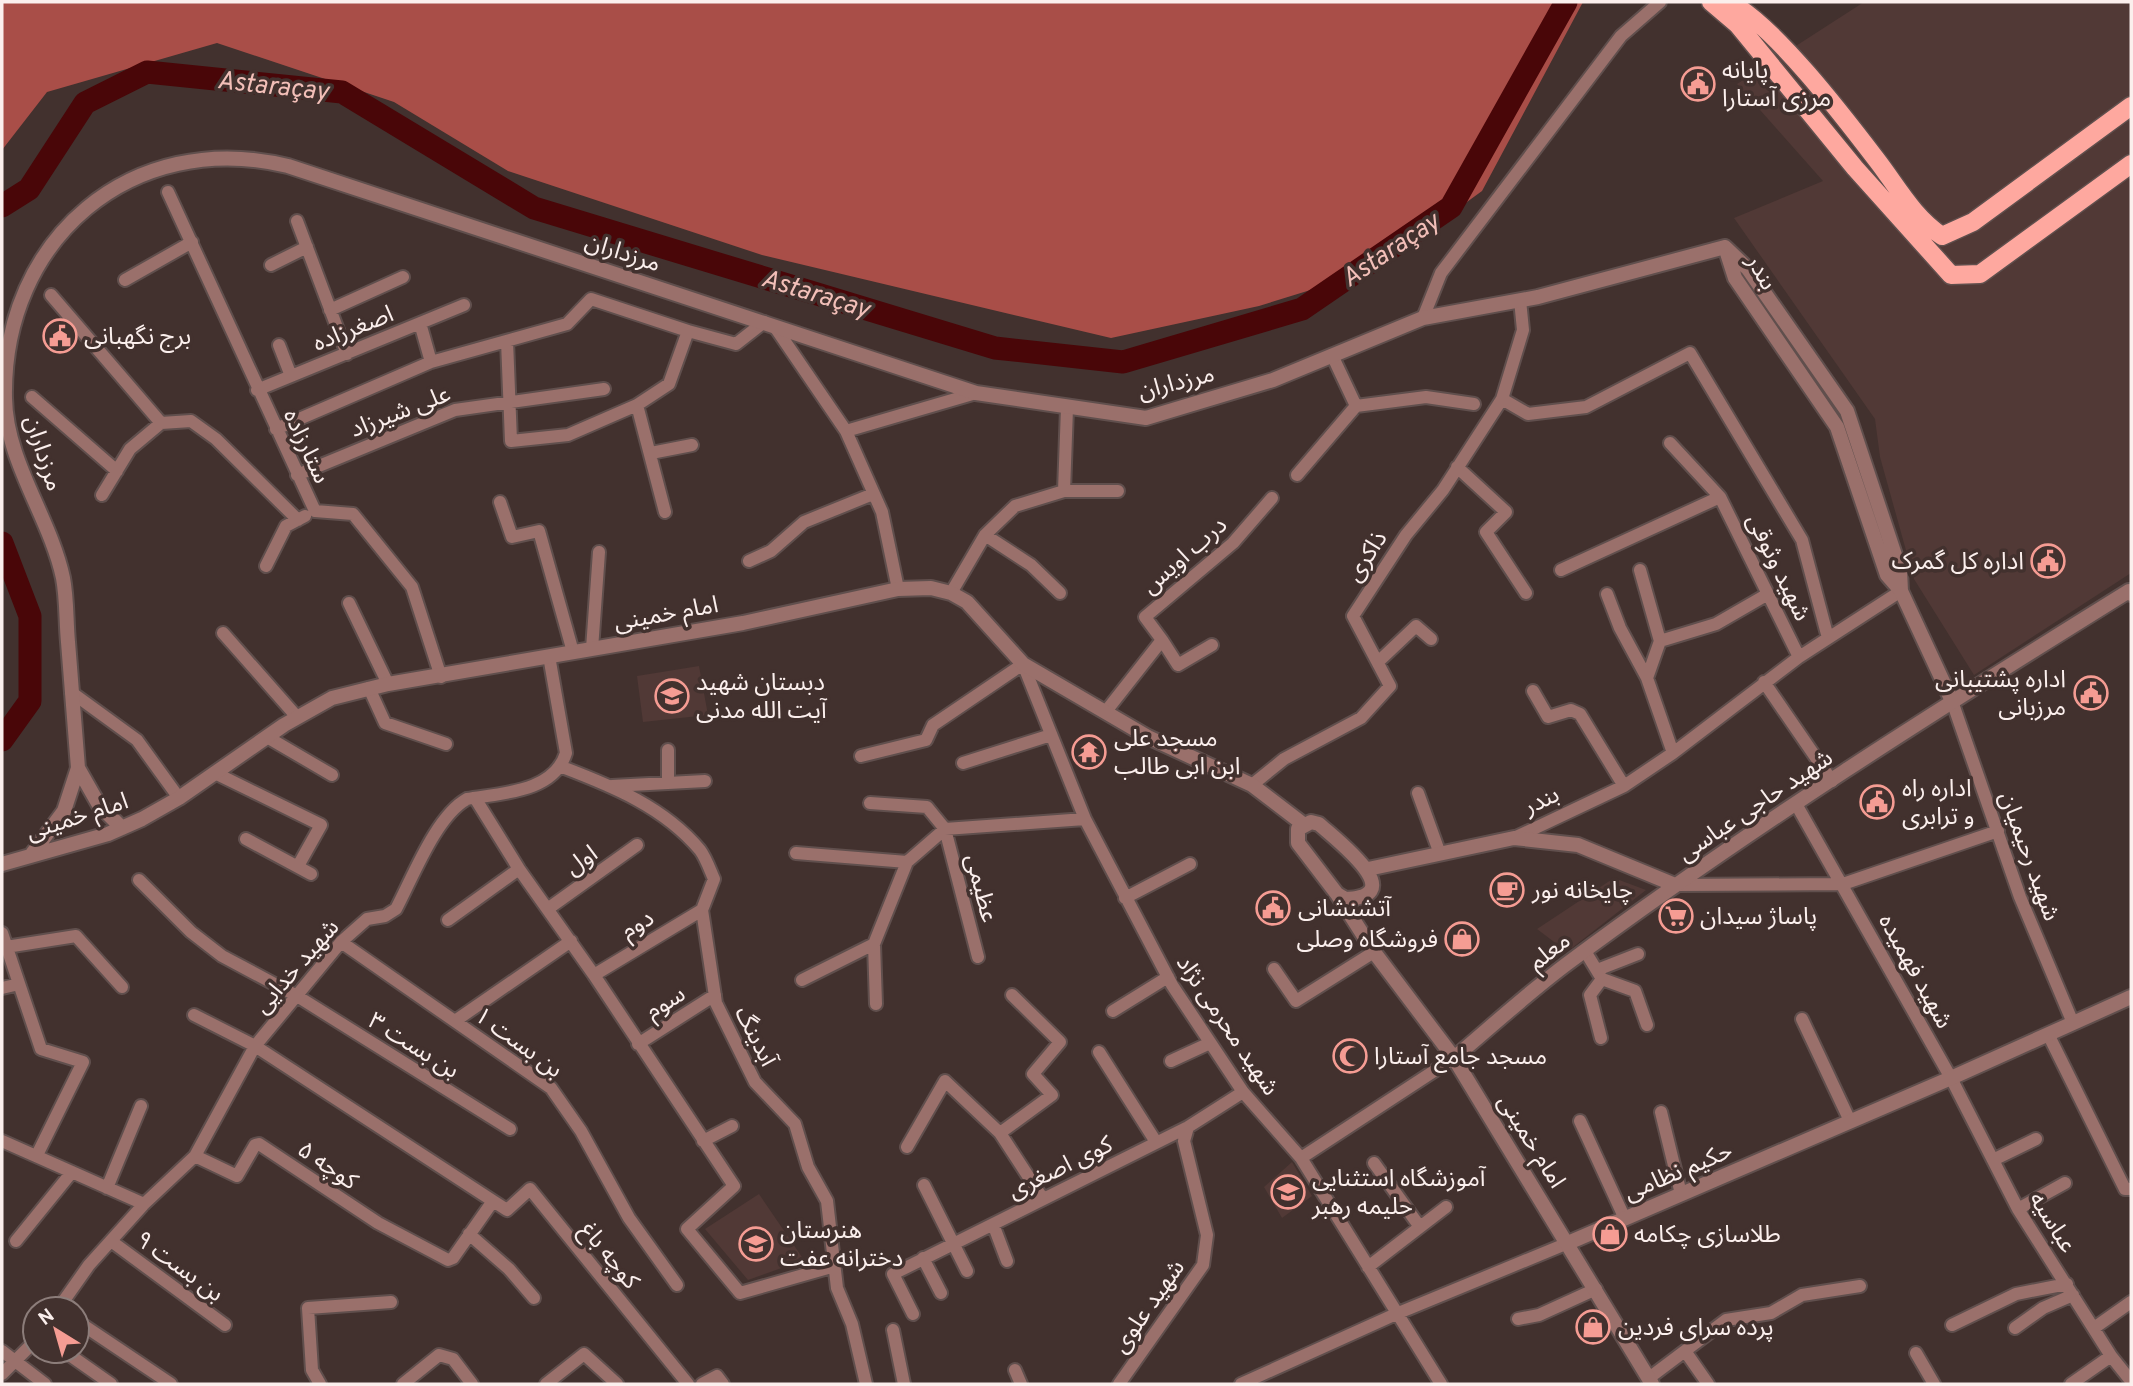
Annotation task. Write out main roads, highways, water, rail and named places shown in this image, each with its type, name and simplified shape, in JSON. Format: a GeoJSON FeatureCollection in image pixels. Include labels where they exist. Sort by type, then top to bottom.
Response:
{"type":"FeatureCollection","features":[{"type":"Feature","properties":{"kind":"main road"},"geometry":{"type":"LineString","coordinates":[[1711,2],[1738,25],[1855,168],[1951,275],[1980,274],[2131,164]]}},
{"type":"Feature","properties":{"kind":"main road"},"geometry":{"type":"LineString","coordinates":[[1729,2],[1746,11],[1786,52],[1875,158],[1923,223],[1942,236],[1973,222],[2131,106]]}},
{"type":"Feature","properties":{"kind":"waterway","name":"Astaraçay"},"geometry":{"type":"LineString","coordinates":[[2,206],[29,189],[85,103],[147,72],[342,92],[534,208],[995,348],[1123,362],[1302,309],[1451,207],[1566,2]]}},
{"type":"Feature","properties":{"kind":"waterway","name":"Astaraçay"},"geometry":{"type":"LineString","coordinates":[[2,543],[30,616],[30,701],[2,740]]}},
{"type":"Feature","properties":{"kind":"place","name":"پایانه مرزی آستارا"},"geometry":{"type":"Point","coordinates":[1698,84]}},
{"type":"Feature","properties":{"kind":"place","name":"برج نگهبانی"},"geometry":{"type":"Point","coordinates":[60,336]}},
{"type":"Feature","properties":{"kind":"place","name":"اداره کل گمرک"},"geometry":{"type":"Point","coordinates":[2048,561]}},
{"type":"Feature","properties":{"kind":"place","name":"اداره پشتیبانی مرزبانی"},"geometry":{"type":"Point","coordinates":[2091,693]}},
{"type":"Feature","properties":{"kind":"place","name":"دبستان شهید آیت الله مدنی"},"geometry":{"type":"Point","coordinates":[672,696]}},
{"type":"Feature","properties":{"kind":"place","name":"مسجد علی ابن ابی طالب"},"geometry":{"type":"Point","coordinates":[1089,752]}},
{"type":"Feature","properties":{"kind":"place","name":"اداره راه و ترابری"},"geometry":{"type":"Point","coordinates":[1877,802]}},
{"type":"Feature","properties":{"kind":"place","name":"چایخانه نور"},"geometry":{"type":"Point","coordinates":[1507,890]}},
{"type":"Feature","properties":{"kind":"place","name":"آتشنشانی"},"geometry":{"type":"Point","coordinates":[1273,908]}},
{"type":"Feature","properties":{"kind":"place","name":"پاساژ سیدان"},"geometry":{"type":"Point","coordinates":[1676,916]}},
{"type":"Feature","properties":{"kind":"place","name":"فروشگاه وصلی"},"geometry":{"type":"Point","coordinates":[1462,939]}},
{"type":"Feature","properties":{"kind":"place","name":"مسجد جامع آستارا"},"geometry":{"type":"Point","coordinates":[1350,1056]}},
{"type":"Feature","properties":{"kind":"place","name":"آموزشگاه استثنایی حلیمه رهبر"},"geometry":{"type":"Point","coordinates":[1288,1192]}},
{"type":"Feature","properties":{"kind":"place","name":"طلاسازی چکامه"},"geometry":{"type":"Point","coordinates":[1610,1234]}},
{"type":"Feature","properties":{"kind":"place","name":"هنرستان دخترانه عفت"},"geometry":{"type":"Point","coordinates":[756,1244]}},
{"type":"Feature","properties":{"kind":"place","name":"پرده سرای فردین"},"geometry":{"type":"Point","coordinates":[1593,1327]}}]}
